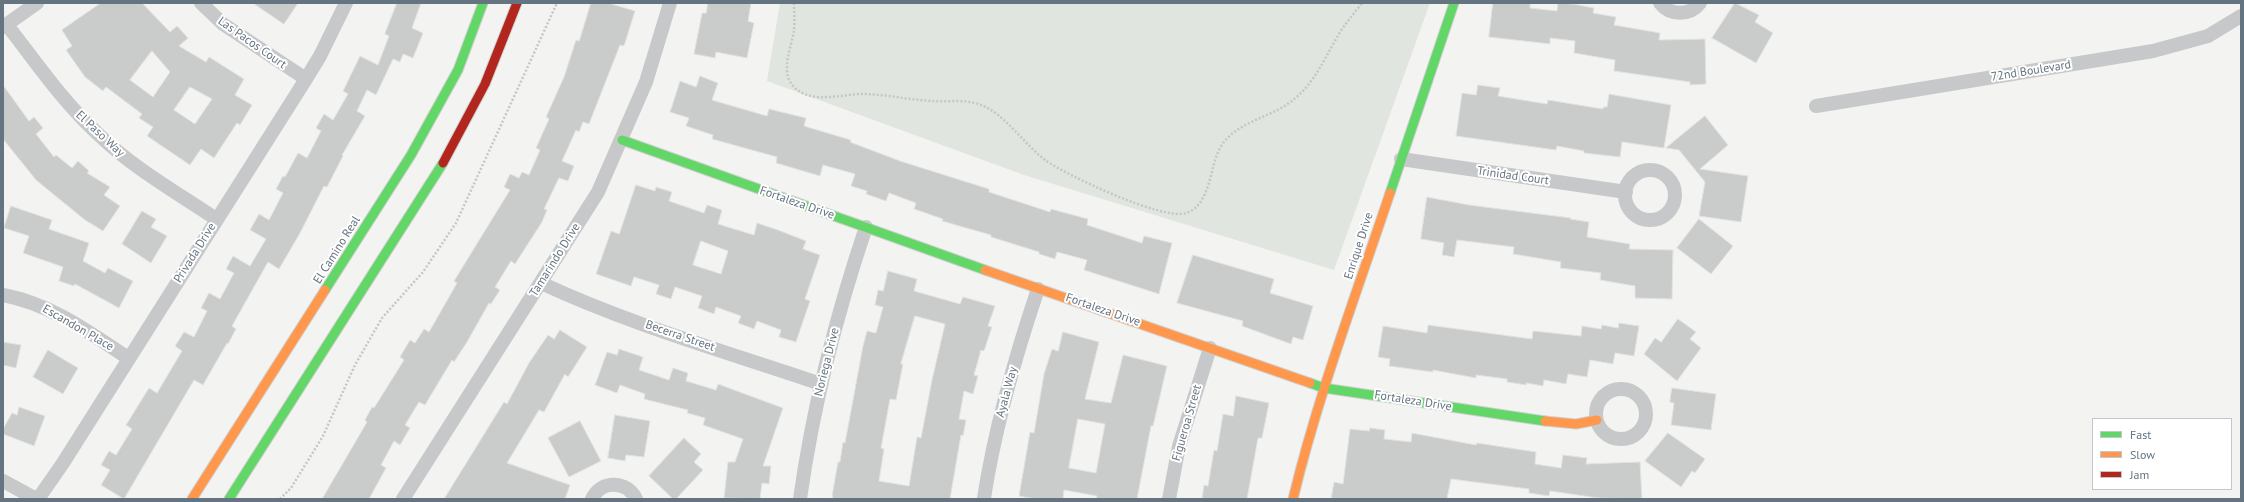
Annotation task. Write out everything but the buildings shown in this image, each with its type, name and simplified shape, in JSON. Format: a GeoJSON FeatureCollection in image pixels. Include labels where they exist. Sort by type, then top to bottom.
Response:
{"type":"FeatureCollection","features":[{"type":"Feature","properties":{"kind":"street"},"geometry":{"type":"LineString","coordinates":[[5,26],[36,3]]}},
{"type":"Feature","properties":{"kind":"street","name":"Las Pacos Court"},"geometry":{"type":"LineString","coordinates":[[201,3],[223,24],[306,79]]}},
{"type":"Feature","properties":{"kind":"street","name":"Privada Drive"},"geometry":{"type":"LineString","coordinates":[[37,499],[63,463],[216,218],[306,79],[320,56],[346,3]]}},
{"type":"Feature","properties":{"kind":"street","name":"El Camino Real"},"geometry":{"type":"LineString","coordinates":[[192,499],[411,155],[458,70],[483,3]]}},
{"type":"Feature","properties":{"kind":"street"},"geometry":{"type":"LineString","coordinates":[[229,499],[442,164],[485,84],[517,3]]}},
{"type":"Feature","properties":{"kind":"street","name":"Tamarindo Drive"},"geometry":{"type":"LineString","coordinates":[[403,499],[598,192],[646,82],[670,3]]}},
{"type":"Feature","properties":{"kind":"street","name":"Enrique Drive"},"geometry":{"type":"LineString","coordinates":[[1293,499],[1306,445],[1324,388],[1454,3]]}},
{"type":"Feature","properties":{"kind":"street"},"geometry":{"type":"LineString","coordinates":[[1660,3],[1668,10],[1683,13],[1690,11],[1700,3]]}},
{"type":"Feature","properties":{"kind":"street","name":"72nd Boulevard"},"geometry":{"type":"LineString","coordinates":[[1816,106],[2153,51],[2208,36],[2241,16]]}},
{"type":"Feature","properties":{"kind":"street","name":"El Paso Way"},"geometry":{"type":"LineString","coordinates":[[5,26],[74,110],[97,134],[148,174],[216,218]]}},
{"type":"Feature","properties":{"kind":"street","name":"Fortaleza Drive"},"geometry":{"type":"LineString","coordinates":[[622,140],[1324,388],[1556,423],[1576,424],[1597,420]]}},
{"type":"Feature","properties":{"kind":"street","name":"Trinidad Court"},"geometry":{"type":"LineString","coordinates":[[1401,159],[1626,192]]}},
{"type":"Feature","properties":{"kind":"street","name":"Noriega Drive"},"geometry":{"type":"LineString","coordinates":[[800,499],[821,384],[847,282],[866,227]]}},
{"type":"Feature","properties":{"kind":"street","name":"Becerra Street"},"geometry":{"type":"LineString","coordinates":[[541,283],[576,300],[821,384]]}},
{"type":"Feature","properties":{"kind":"street","name":"Ayala Way"},"geometry":{"type":"LineString","coordinates":[[982,499],[1000,418],[1021,340],[1038,288]]}},
{"type":"Feature","properties":{"kind":"street","name":"Escandon Place"},"geometry":{"type":"LineString","coordinates":[[3,295],[40,305],[58,314],[128,358]]}},
{"type":"Feature","properties":{"kind":"street","name":"Figueroa Street"},"geometry":{"type":"LineString","coordinates":[[1169,499],[1179,446],[1210,348]]}},
{"type":"Feature","properties":{"kind":"street"},"geometry":{"type":"LineString","coordinates":[[3,481],[37,499]]}},
{"type":"Feature","properties":{"kind":"street"},"geometry":{"type":"LineString","coordinates":[[592,499],[599,489],[613,484],[628,489],[636,499]]}},
{"type":"Feature","properties":{"kind":"path"},"geometry":{"type":"LineString","coordinates":[[280,499],[291,488],[323,436],[355,365],[382,318],[423,272],[456,223],[557,3]]}},
{"type":"Feature","properties":{"kind":"path"},"geometry":{"type":"LineString","coordinates":[[794,3],[794,31],[788,76],[796,89],[804,94],[825,97],[865,94],[933,101],[970,102],[982,105],[997,114],[1030,148],[1059,169],[1142,206],[1180,215],[1188,213],[1202,198],[1208,186],[1214,162],[1226,139],[1241,127],[1280,109],[1300,95],[1320,70],[1345,24],[1362,3]]}},
{"type":"Feature","properties":{"kind":"shaded area"},"geometry":{"type":"Polygon","coordinates":[[[780,3],[1430,3],[1334,270],[1024,175],[767,81],[780,3]]]}},
{"type":"Feature","properties":{"kind":"traffic: fast"},"geometry":{"type":"LineString","coordinates":[[325,290],[411,155],[458,70],[483,3]]}},
{"type":"Feature","properties":{"kind":"traffic: fast"},"geometry":{"type":"LineString","coordinates":[[1390,193],[1454,3]]}},
{"type":"Feature","properties":{"kind":"traffic: fast"},"geometry":{"type":"LineString","coordinates":[[622,140],[985,270]]}},
{"type":"Feature","properties":{"kind":"traffic: fast"},"geometry":{"type":"LineString","coordinates":[[229,499],[443,163]]}},
{"type":"Feature","properties":{"kind":"traffic: fast"},"geometry":{"type":"LineString","coordinates":[[1310,383],[1324,388],[1545,421]]}},
{"type":"Feature","properties":{"kind":"traffic: slow"},"geometry":{"type":"LineString","coordinates":[[1293,499],[1326,383],[1390,193]]}},
{"type":"Feature","properties":{"kind":"traffic: slow"},"geometry":{"type":"LineString","coordinates":[[985,270],[1310,383]]}},
{"type":"Feature","properties":{"kind":"traffic: slow"},"geometry":{"type":"LineString","coordinates":[[192,499],[325,290]]}},
{"type":"Feature","properties":{"kind":"traffic: slow"},"geometry":{"type":"LineString","coordinates":[[1545,421],[1576,424],[1597,420]]}},
{"type":"Feature","properties":{"kind":"traffic: jam"},"geometry":{"type":"LineString","coordinates":[[443,163],[485,84],[517,3]]}}]}
